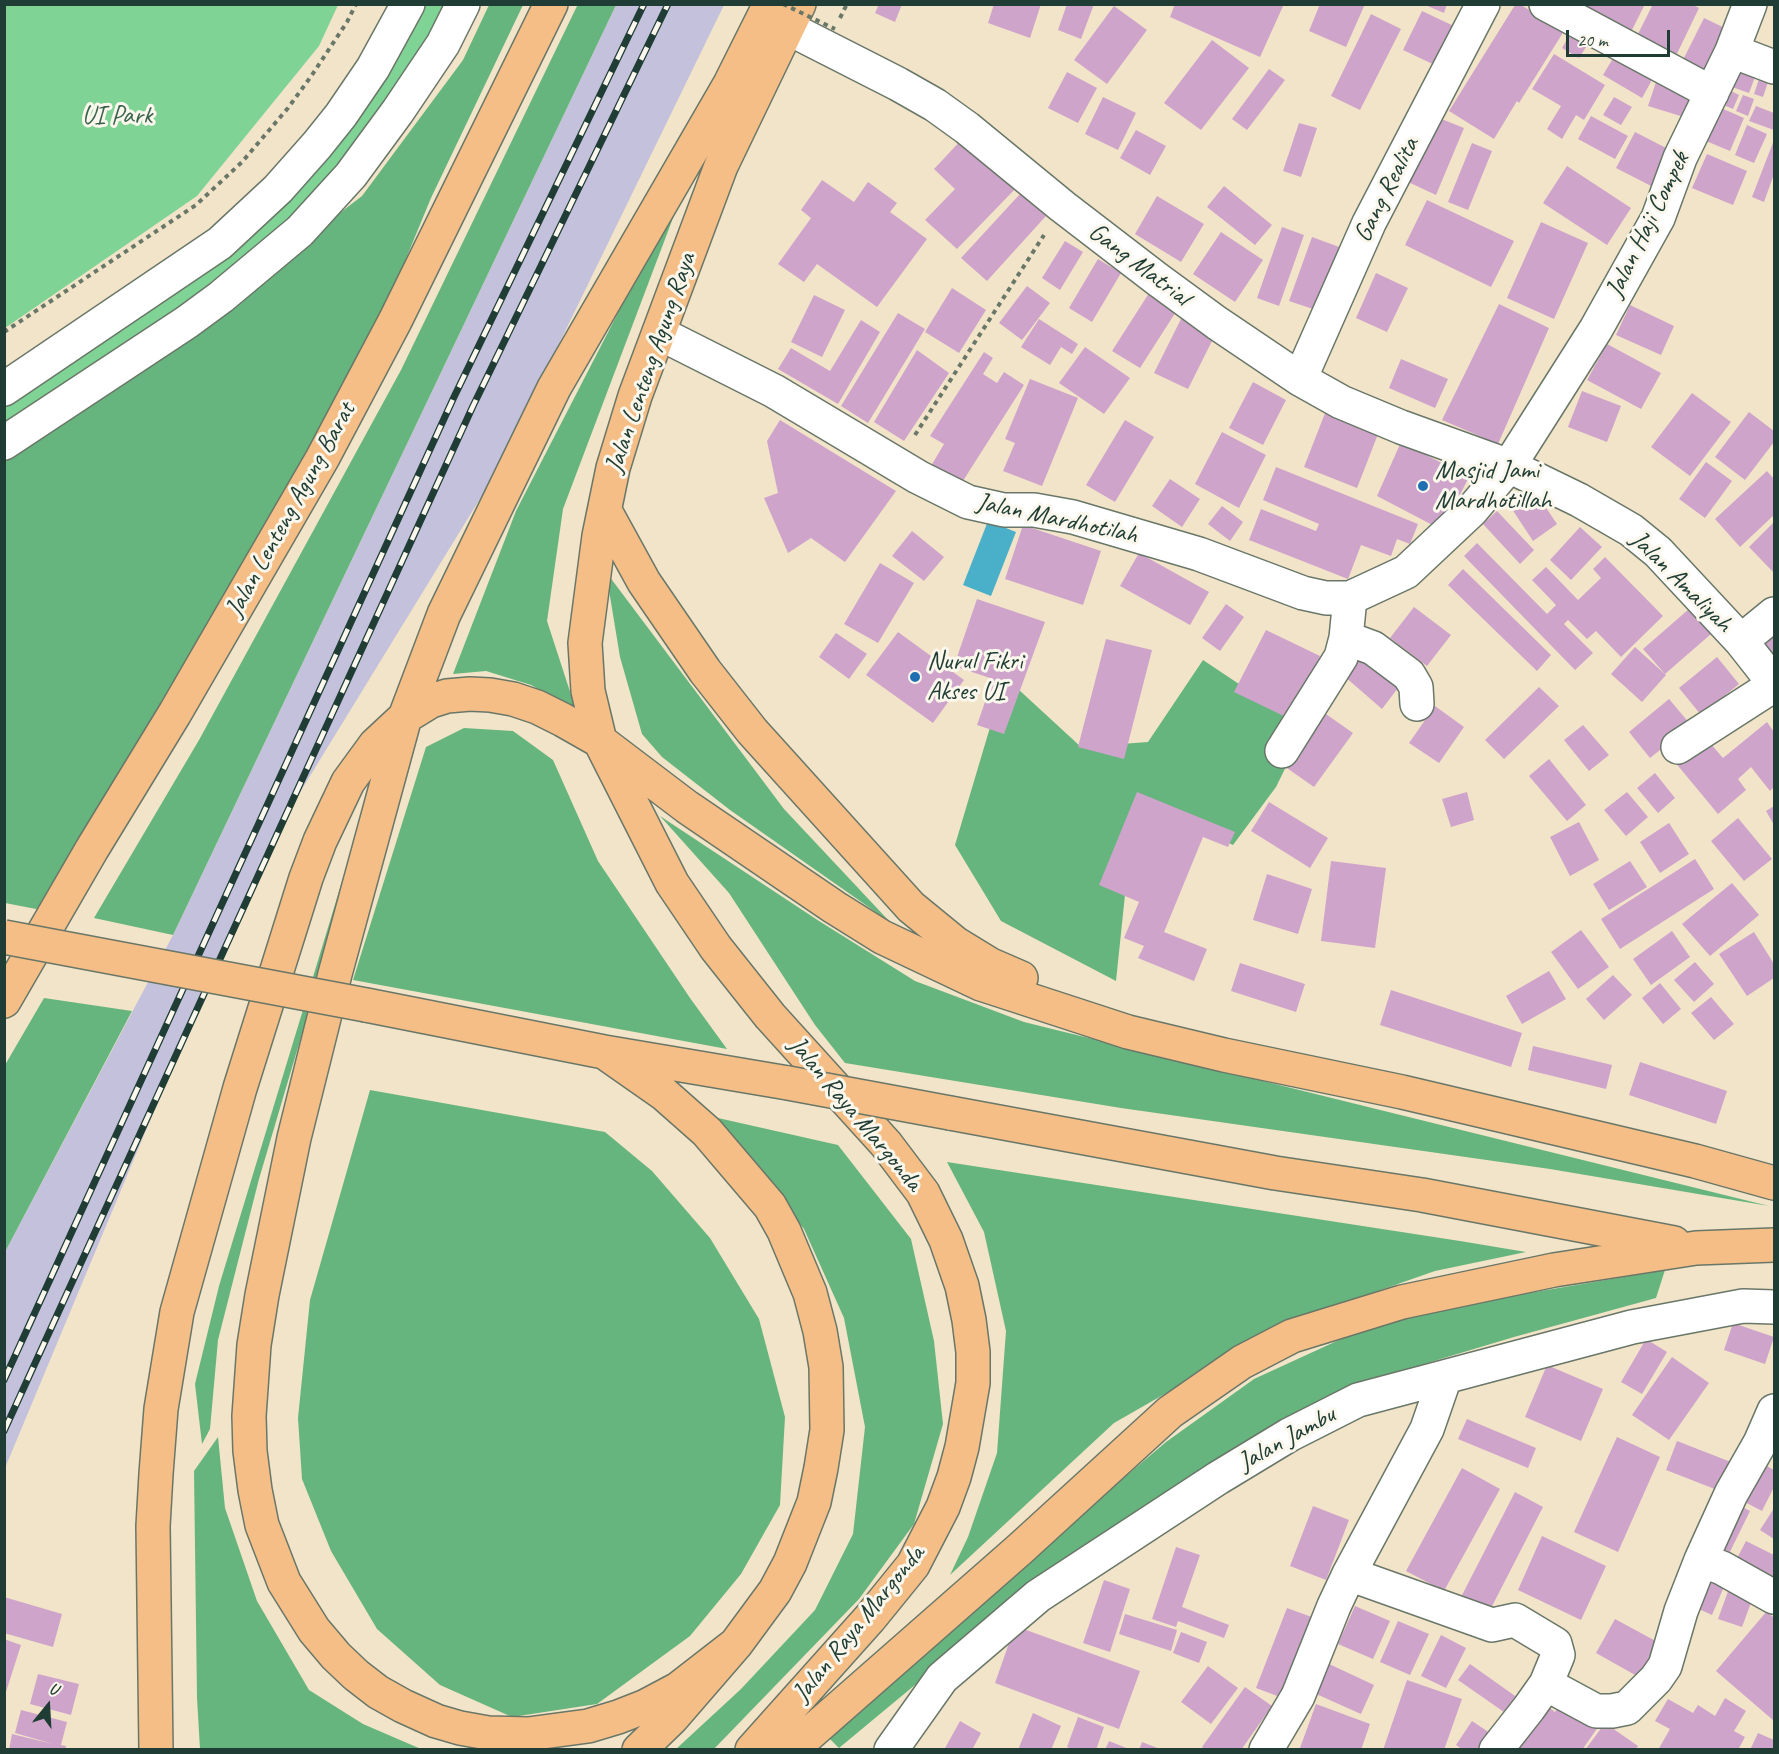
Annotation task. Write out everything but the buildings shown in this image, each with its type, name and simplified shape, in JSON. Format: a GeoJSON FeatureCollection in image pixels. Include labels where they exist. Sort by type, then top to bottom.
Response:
{"type":"FeatureCollection","features":[{"type":"Feature","properties":{"kind":"main road","name":"Jalan Lenteng Agung Barat"},"geometry":{"type":"LineString","coordinates":[[4,1001],[322,459],[394,321],[551,4]]}},
{"type":"Feature","properties":{"kind":"main road","name":"Jalan Lenteng Agung Raya"},"geometry":{"type":"LineString","coordinates":[[600,741],[588,692],[585,643],[613,468],[632,406],[721,166],[785,10]]}},
{"type":"Feature","properties":{"kind":"main road"},"geometry":{"type":"LineString","coordinates":[[736,1644],[678,1689],[646,1706],[598,1723],[528,1734],[489,1733],[436,1721],[403,1706],[378,1692],[349,1668],[314,1630],[284,1581],[262,1525],[257,1502],[250,1451],[249,1416],[254,1345],[262,1295],[311,1065],[405,717],[444,614],[554,388],[730,84],[785,10]]}},
{"type":"Feature","properties":{"kind":"main road"},"geometry":{"type":"LineString","coordinates":[[605,511],[644,582],[752,731],[911,907],[955,943],[991,965],[1042,987],[1224,1055]]}},
{"type":"Feature","properties":{"kind":"main road"},"geometry":{"type":"LineString","coordinates":[[156,1749],[153,1526],[155,1484],[161,1409],[177,1312],[240,1088],[317,850],[335,805],[348,782],[375,745],[405,717],[431,701],[447,696],[490,695],[513,699],[537,707],[600,741],[687,807],[775,868],[882,937],[981,984],[1128,1032],[1224,1055],[1402,1092],[1695,1161],[1774,1182]]}},
{"type":"Feature","properties":{"kind":"main road","name":"Jalan Raya Margonda"},"geometry":{"type":"LineString","coordinates":[[600,741],[672,883],[716,948],[770,1016],[886,1144],[923,1193],[939,1223],[955,1263],[969,1320],[973,1352],[973,1383],[964,1437],[954,1477],[928,1540],[913,1566],[870,1618],[752,1749]]}},
{"type":"Feature","properties":{"kind":"main road"},"geometry":{"type":"LineString","coordinates":[[4,937],[604,1052],[788,1083],[1275,1173],[1454,1201],[1696,1248]]}},
{"type":"Feature","properties":{"kind":"main road"},"geometry":{"type":"LineString","coordinates":[[604,1052],[645,1080],[701,1126],[770,1206],[799,1263],[810,1293],[820,1330],[826,1367],[827,1430],[814,1502],[790,1563],[775,1591],[736,1644],[672,1718],[639,1749]]}},
{"type":"Feature","properties":{"kind":"main road"},"geometry":{"type":"LineString","coordinates":[[790,1749],[1020,1549],[1170,1412],[1242,1362],[1292,1336],[1402,1302],[1554,1270],[1696,1248],[1774,1245]]}},
{"type":"Feature","properties":{"kind":"street"},"geometry":{"type":"LineString","coordinates":[[4,389],[220,243],[278,189],[317,146],[341,115],[373,68],[408,4]]}},
{"type":"Feature","properties":{"kind":"street"},"geometry":{"type":"LineString","coordinates":[[4,442],[187,322],[221,297],[300,231],[351,176],[399,111],[443,44],[462,4]]}},
{"type":"Feature","properties":{"kind":"street","name":"Gang Realita"},"geometry":{"type":"LineString","coordinates":[[1300,379],[1369,223],[1483,4]]}},
{"type":"Feature","properties":{"kind":"street"},"geometry":{"type":"LineString","coordinates":[[1546,4],[1712,93]]}},
{"type":"Feature","properties":{"kind":"street","name":"Jalan Haji Compek"},"geometry":{"type":"LineString","coordinates":[[1509,466],[1572,370],[1658,218],[1680,158],[1732,51],[1750,4]]}},
{"type":"Feature","properties":{"kind":"street","name":"Gang Matrial"},"geometry":{"type":"LineString","coordinates":[[785,10],[898,84],[935,105],[975,134],[1062,206],[1216,323],[1300,379],[1341,402],[1401,427],[1509,466]]}},
{"type":"Feature","properties":{"kind":"street"},"geometry":{"type":"LineString","coordinates":[[1732,51],[1774,67]]}},
{"type":"Feature","properties":{"kind":"street","name":"Jalan Mardhotilah"},"geometry":{"type":"LineString","coordinates":[[659,333],[774,391],[926,481],[968,502],[1004,510],[1034,510],[1073,517],[1199,554],[1303,593],[1326,598],[1350,598],[1406,572],[1472,510],[1509,466]]}},
{"type":"Feature","properties":{"kind":"street","name":"Jalan Amaliyah"},"geometry":{"type":"LineString","coordinates":[[1509,466],[1579,500],[1631,530],[1658,552],[1741,641],[1774,684]]}},
{"type":"Feature","properties":{"kind":"street"},"geometry":{"type":"LineString","coordinates":[[1282,751],[1341,657],[1346,638],[1350,598]]}},
{"type":"Feature","properties":{"kind":"street"},"geometry":{"type":"LineString","coordinates":[[1741,641],[1774,614]]}},
{"type":"Feature","properties":{"kind":"street"},"geometry":{"type":"LineString","coordinates":[[1346,638],[1373,648],[1409,675],[1416,687],[1417,704]]}},
{"type":"Feature","properties":{"kind":"street"},"geometry":{"type":"LineString","coordinates":[[1678,747],[1774,684]]}},
{"type":"Feature","properties":{"kind":"street","name":"Jalan Jambu"},"geometry":{"type":"LineString","coordinates":[[891,1749],[942,1678],[1038,1596],[1218,1478],[1289,1435],[1358,1400],[1632,1327],[1743,1306],[1774,1307]]}},
{"type":"Feature","properties":{"kind":"street"},"geometry":{"type":"LineString","coordinates":[[1266,1749],[1298,1696],[1349,1574],[1427,1429],[1445,1377]]}},
{"type":"Feature","properties":{"kind":"street"},"geometry":{"type":"LineString","coordinates":[[1546,1684],[1596,1711],[1620,1711],[1627,1708],[1656,1679],[1665,1666],[1681,1611],[1701,1560],[1731,1494],[1760,1443],[1774,1411]]}},
{"type":"Feature","properties":{"kind":"street"},"geometry":{"type":"LineString","coordinates":[[1701,1560],[1722,1568],[1774,1597]]}},
{"type":"Feature","properties":{"kind":"street"},"geometry":{"type":"LineString","coordinates":[[1349,1574],[1492,1625],[1515,1620],[1555,1644],[1558,1655],[1546,1684],[1530,1708],[1496,1749]]}},
{"type":"Feature","properties":{"kind":"path"},"geometry":{"type":"LineString","coordinates":[[4,332],[196,205],[242,162],[312,75],[347,22],[356,4]]}},
{"type":"Feature","properties":{"kind":"path"},"geometry":{"type":"LineString","coordinates":[[785,10],[835,29]]}},
{"type":"Feature","properties":{"kind":"path"},"geometry":{"type":"LineString","coordinates":[[897,464],[1062,206]]}},
{"type":"Feature","properties":{"kind":"shaded area"},"geometry":{"type":"Polygon","coordinates":[[[616,5],[724,5],[497,471],[275,833],[164,1087],[5,1468],[5,1252],[173,935],[616,5]]]}},
{"type":"Feature","properties":{"kind":"green space","name":"UI Park"},"geometry":{"type":"Polygon","coordinates":[[[5,4],[338,5],[319,46],[197,196],[5,328],[5,4]]]}},
{"type":"Feature","properties":{"kind":"green space"},"geometry":{"type":"Polygon","coordinates":[[[578,4],[616,5],[173,935],[94,918],[199,740],[401,370],[578,4]]]}},
{"type":"Feature","properties":{"kind":"green space"},"geometry":{"type":"Polygon","coordinates":[[[425,5],[444,5],[396,91],[338,170],[243,266],[5,428],[5,403],[196,277],[416,22],[425,5]]]}},
{"type":"Feature","properties":{"kind":"green space"},"geometry":{"type":"Polygon","coordinates":[[[489,5],[523,5],[431,198],[362,365],[57,913],[5,903],[5,451],[180,335],[362,196],[463,60],[489,5]]]}},
{"type":"Feature","properties":{"kind":"green space"},"geometry":{"type":"Polygon","coordinates":[[[690,173],[563,509],[547,621],[576,710],[531,685],[486,671],[453,674],[516,511],[690,173]]]}},
{"type":"Feature","properties":{"kind":"green space"},"geometry":{"type":"Polygon","coordinates":[[[606,572],[784,809],[890,922],[730,810],[662,757],[642,734],[620,657],[606,572]]]}},
{"type":"Feature","properties":{"kind":"green space"},"geometry":{"type":"Polygon","coordinates":[[[1203,660],[1305,728],[1276,787],[1233,845],[1135,799],[1116,981],[1001,921],[955,845],[1005,677],[1081,747],[1148,742],[1203,660]]]}},
{"type":"Feature","properties":{"kind":"green space"},"geometry":{"type":"Polygon","coordinates":[[[464,728],[513,731],[553,760],[598,861],[727,1049],[353,980],[426,747],[464,728]]]}},
{"type":"Feature","properties":{"kind":"green space"},"geometry":{"type":"Polygon","coordinates":[[[660,816],[915,981],[1024,1022],[1769,1206],[1550,1169],[1121,1108],[845,1063],[815,1025],[729,893],[660,816]]]}},
{"type":"Feature","properties":{"kind":"green space"},"geometry":{"type":"Polygon","coordinates":[[[361,819],[365,821],[259,1179],[218,1340],[210,1429],[202,1444],[195,1384],[219,1286],[361,819]]]}},
{"type":"Feature","properties":{"kind":"green space"},"geometry":{"type":"Polygon","coordinates":[[[44,998],[132,1011],[5,1252],[5,1065],[44,998]]]}},
{"type":"Feature","properties":{"kind":"green space"},"geometry":{"type":"Polygon","coordinates":[[[370,1090],[605,1132],[652,1171],[710,1238],[759,1319],[785,1417],[780,1505],[741,1574],[690,1636],[597,1704],[512,1717],[440,1685],[377,1629],[331,1551],[302,1479],[298,1418],[310,1300],[370,1090]]]}},
{"type":"Feature","properties":{"kind":"green space"},"geometry":{"type":"Polygon","coordinates":[[[718,1118],[838,1145],[911,1239],[934,1341],[943,1424],[914,1524],[859,1599],[714,1749],[675,1750],[741,1689],[815,1610],[853,1534],[865,1427],[844,1318],[804,1229],[718,1118]]]}},
{"type":"Feature","properties":{"kind":"green space"},"geometry":{"type":"Polygon","coordinates":[[[947,1162],[1526,1252],[1435,1271],[1292,1321],[1114,1423],[950,1575],[968,1537],[997,1453],[1006,1331],[984,1232],[947,1162]]]}},
{"type":"Feature","properties":{"kind":"green space"},"geometry":{"type":"Polygon","coordinates":[[[1665,1270],[1656,1298],[1384,1376],[1256,1436],[1027,1592],[839,1748],[829,1738],[1067,1526],[1166,1442],[1254,1379],[1376,1323],[1529,1293],[1665,1270]]]}},
{"type":"Feature","properties":{"kind":"green space"},"geometry":{"type":"Polygon","coordinates":[[[218,1437],[225,1508],[257,1601],[309,1690],[363,1724],[421,1749],[200,1749],[197,1698],[194,1471],[218,1437]]]}},
{"type":"Feature","properties":{"kind":"water"},"geometry":{"type":"Polygon","coordinates":[[[988,521],[1016,532],[991,596],[963,585],[988,521]]]}},
{"type":"Feature","properties":{"kind":"railway"},"geometry":{"type":"LineString","coordinates":[[4,1380],[454,397],[644,4]]}},
{"type":"Feature","properties":{"kind":"railway"},"geometry":{"type":"LineString","coordinates":[[4,1431],[473,406],[668,4]]}},
{"type":"Feature","properties":{"kind":"place","name":"Masjid Jami Mardhotillah"},"geometry":{"type":"Point","coordinates":[1423,486]}},
{"type":"Feature","properties":{"kind":"place","name":"Nurul Fikri Akses UI"},"geometry":{"type":"Point","coordinates":[915,677]}}]}
